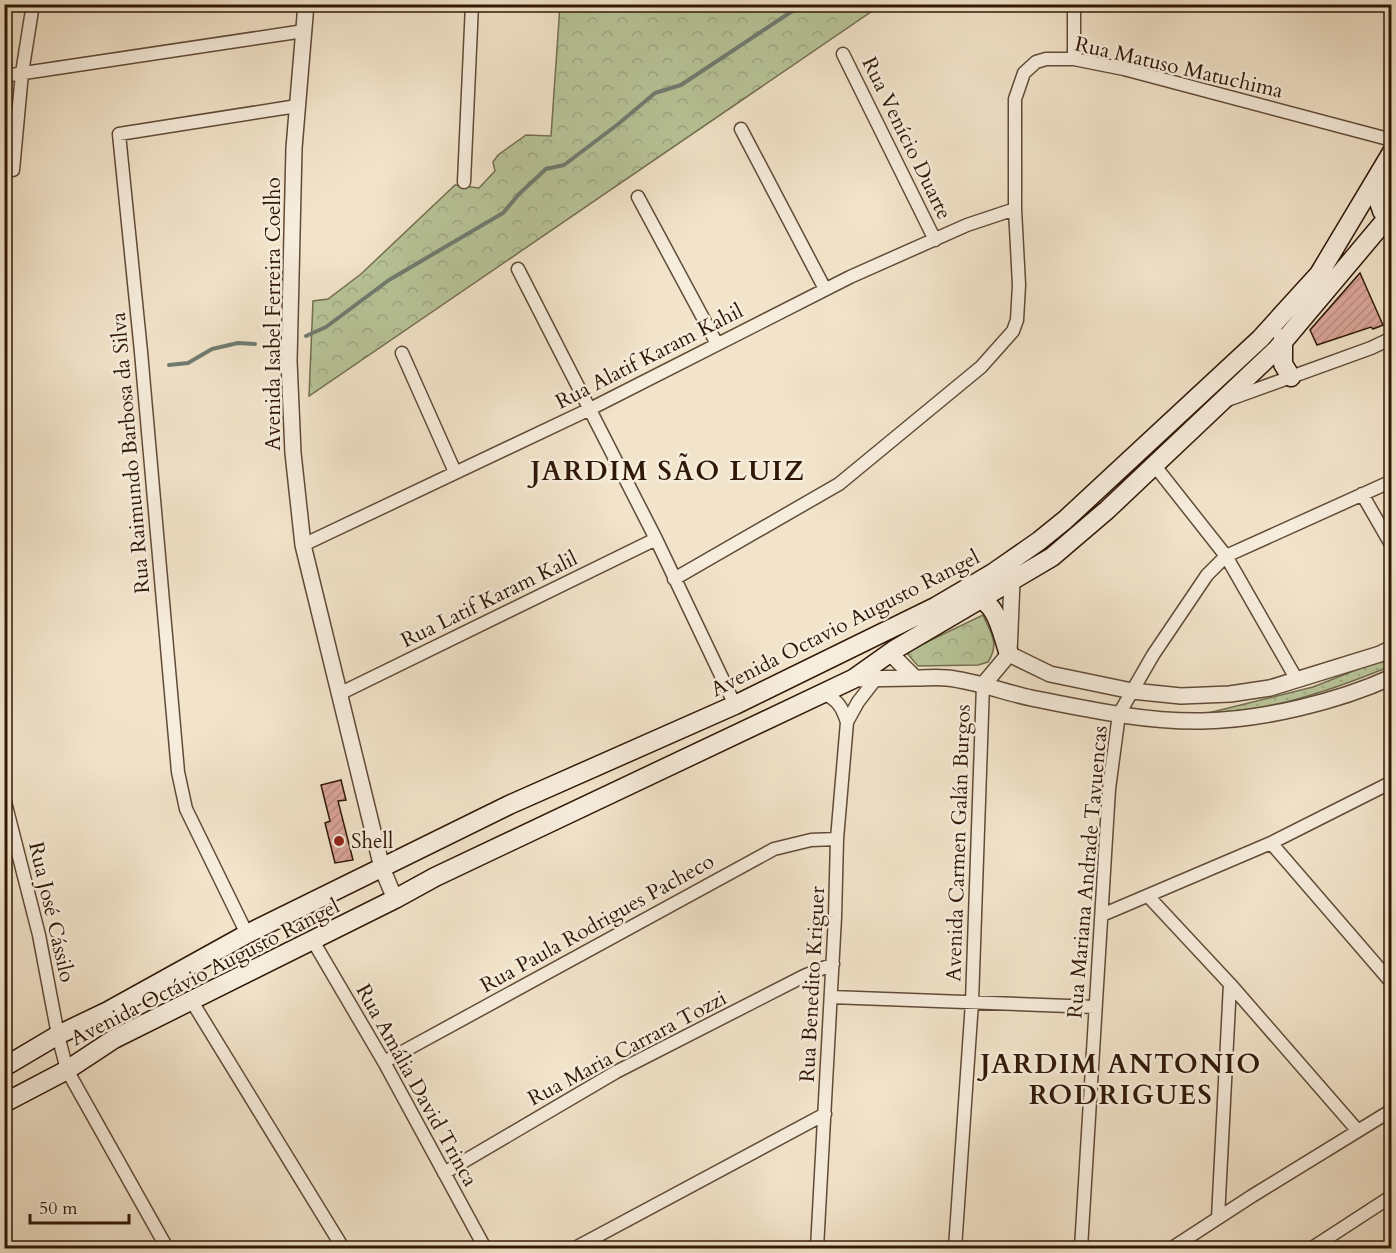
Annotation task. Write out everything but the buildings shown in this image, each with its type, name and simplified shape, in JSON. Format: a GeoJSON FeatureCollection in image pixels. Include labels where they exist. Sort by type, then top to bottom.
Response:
{"type":"FeatureCollection","features":[{"type":"Feature","properties":{"kind":"main road","name":"Avenida Octavio Augusto Rangel"},"geometry":{"type":"LineString","coordinates":[[382,868],[509,806],[735,705],[935,607],[993,573],[1039,542],[1260,339],[1319,274],[1392,152]]}},
{"type":"Feature","properties":{"kind":"main road"},"geometry":{"type":"LineString","coordinates":[[1390,217],[1382,211],[1379,202],[1392,177]]}},
{"type":"Feature","properties":{"kind":"main road","name":"Avenida Octavio Augusto Rangel"},"geometry":{"type":"LineString","coordinates":[[396,899],[435,877],[852,679],[894,650],[1052,556],[1155,466],[1282,343],[1390,217]]}},
{"type":"Feature","properties":{"kind":"main road"},"geometry":{"type":"LineString","coordinates":[[1291,377],[1283,364],[1282,343],[1286,326],[1319,274]]}},
{"type":"Feature","properties":{"kind":"main road"},"geometry":{"type":"LineString","coordinates":[[894,650],[896,641],[903,633],[935,607],[971,596],[983,598],[995,614],[1008,654]]}},
{"type":"Feature","properties":{"kind":"main road","name":"Avenida Octávio Augusto Rangel"},"geometry":{"type":"LineString","coordinates":[[4,1067],[58,1035],[108,1011],[246,934],[382,868]]}},
{"type":"Feature","properties":{"kind":"main road","name":"Avenida Octávio Augusto Rangel"},"geometry":{"type":"LineString","coordinates":[[4,1102],[67,1070],[114,1040],[191,1000],[396,899]]}},
{"type":"Feature","properties":{"kind":"main road"},"geometry":{"type":"LineString","coordinates":[[108,1011],[102,1021],[103,1028],[114,1040]]}},
{"type":"Feature","properties":{"kind":"street"},"geometry":{"type":"LineString","coordinates":[[14,170],[22,73],[33,4]]}},
{"type":"Feature","properties":{"kind":"street","name":"Avenida Isabel Ferreira Coelho"},"geometry":{"type":"LineString","coordinates":[[306,4],[294,148],[289,361],[293,453],[303,545],[382,868],[396,899]]}},
{"type":"Feature","properties":{"kind":"street"},"geometry":{"type":"LineString","coordinates":[[464,183],[472,4]]}},
{"type":"Feature","properties":{"kind":"street"},"geometry":{"type":"LineString","coordinates":[[1074,4],[1074,59]]}},
{"type":"Feature","properties":{"kind":"street"},"geometry":{"type":"LineString","coordinates":[[4,76],[304,31]]}},
{"type":"Feature","properties":{"kind":"street","name":"Rua Venício Duarte"},"geometry":{"type":"LineString","coordinates":[[843,54],[935,240]]}},
{"type":"Feature","properties":{"kind":"street","name":"Rua Matuso Matuchima"},"geometry":{"type":"LineString","coordinates":[[674,579],[839,484],[981,367],[1013,331],[1017,320],[1019,285],[1015,209],[1015,99],[1024,73],[1036,62],[1046,59],[1074,59],[1124,69],[1392,140]]}},
{"type":"Feature","properties":{"kind":"street","name":"Rua Raimundo Barbosa da Silva"},"geometry":{"type":"LineString","coordinates":[[246,934],[186,809],[178,772],[141,352],[119,134],[297,106]]}},
{"type":"Feature","properties":{"kind":"street"},"geometry":{"type":"LineString","coordinates":[[741,129],[825,289]]}},
{"type":"Feature","properties":{"kind":"street"},"geometry":{"type":"LineString","coordinates":[[638,197],[717,344]]}},
{"type":"Feature","properties":{"kind":"street","name":"Rua Alatif Karam Kahil"},"geometry":{"type":"LineString","coordinates":[[303,545],[590,409],[825,289],[968,225],[1015,209]]}},
{"type":"Feature","properties":{"kind":"street"},"geometry":{"type":"LineString","coordinates":[[518,268],[656,539],[735,705]]}},
{"type":"Feature","properties":{"kind":"street"},"geometry":{"type":"LineString","coordinates":[[1221,402],[1392,338]]}},
{"type":"Feature","properties":{"kind":"street"},"geometry":{"type":"LineString","coordinates":[[402,353],[454,472]]}},
{"type":"Feature","properties":{"kind":"street"},"geometry":{"type":"LineString","coordinates":[[1155,466],[1226,556],[1297,680]]}},
{"type":"Feature","properties":{"kind":"street"},"geometry":{"type":"LineString","coordinates":[[1119,714],[1153,655],[1207,575],[1226,556],[1392,482]]}},
{"type":"Feature","properties":{"kind":"street"},"geometry":{"type":"LineString","coordinates":[[1362,494],[1392,546]]}},
{"type":"Feature","properties":{"kind":"street","name":"Rua Latif Karam Kalil"},"geometry":{"type":"LineString","coordinates":[[339,694],[656,539]]}},
{"type":"Feature","properties":{"kind":"street"},"geometry":{"type":"LineString","coordinates":[[983,685],[1008,654],[1012,581]]}},
{"type":"Feature","properties":{"kind":"street"},"geometry":{"type":"LineString","coordinates":[[1008,654],[1050,674],[1132,691],[1181,696],[1230,694],[1270,688],[1392,648]]}},
{"type":"Feature","properties":{"kind":"street"},"geometry":{"type":"LineString","coordinates":[[894,650],[894,657],[915,678]]}},
{"type":"Feature","properties":{"kind":"street"},"geometry":{"type":"LineString","coordinates":[[852,679],[947,678],[1029,698],[1140,718],[1201,721],[1231,719],[1326,701],[1392,677]]}},
{"type":"Feature","properties":{"kind":"street","name":"Rua Benedito Kriguer"},"geometry":{"type":"LineString","coordinates":[[817,1248],[833,964],[837,838],[847,722],[858,702],[875,680]]}},
{"type":"Feature","properties":{"kind":"street","name":"Avenida Carmen Galán Burgos"},"geometry":{"type":"LineString","coordinates":[[955,1248],[972,1002],[983,685]]}},
{"type":"Feature","properties":{"kind":"street"},"geometry":{"type":"LineString","coordinates":[[823,693],[834,698],[842,706],[847,722]]}},
{"type":"Feature","properties":{"kind":"street","name":"Rua Mariana Andrade Tavuencas"},"geometry":{"type":"LineString","coordinates":[[1081,1248],[1109,789],[1119,714]]}},
{"type":"Feature","properties":{"kind":"street"},"geometry":{"type":"LineString","coordinates":[[1102,915],[1271,843],[1390,784]]}},
{"type":"Feature","properties":{"kind":"street","name":"Rua José Cássilo"},"geometry":{"type":"LineString","coordinates":[[5,801],[39,935],[67,1070],[167,1248]]}},
{"type":"Feature","properties":{"kind":"street","name":"Rua Paula Rodrigues Pacheco"},"geometry":{"type":"LineString","coordinates":[[384,1062],[774,849],[810,840],[837,838]]}},
{"type":"Feature","properties":{"kind":"street"},"geometry":{"type":"LineString","coordinates":[[1271,843],[1392,983]]}},
{"type":"Feature","properties":{"kind":"street"},"geometry":{"type":"LineString","coordinates":[[1148,896],[1230,984],[1358,1131]]}},
{"type":"Feature","properties":{"kind":"street","name":"Rua Amália David Trinca"},"geometry":{"type":"LineString","coordinates":[[313,940],[384,1062],[485,1248]]}},
{"type":"Feature","properties":{"kind":"street","name":"Rua Maria Carrara Tozzi"},"geometry":{"type":"LineString","coordinates":[[444,1173],[616,1072],[804,976],[833,964]]}},
{"type":"Feature","properties":{"kind":"street"},"geometry":{"type":"LineString","coordinates":[[1218,1218],[1230,984]]}},
{"type":"Feature","properties":{"kind":"street"},"geometry":{"type":"LineString","coordinates":[[831,997],[1095,1007]]}},
{"type":"Feature","properties":{"kind":"street"},"geometry":{"type":"LineString","coordinates":[[191,1000],[343,1248]]}},
{"type":"Feature","properties":{"kind":"street"},"geometry":{"type":"LineString","coordinates":[[1172,1248],[1392,1110]]}},
{"type":"Feature","properties":{"kind":"street"},"geometry":{"type":"LineString","coordinates":[[575,1248],[825,1114]]}},
{"type":"Feature","properties":{"kind":"street"},"geometry":{"type":"LineString","coordinates":[[1312,1248],[1392,1196]]}},
{"type":"Feature","properties":{"kind":"green space"},"geometry":{"type":"Polygon","coordinates":[[[560,5],[881,5],[309,396],[313,301],[328,299],[361,274],[455,185],[479,188],[495,171],[493,162],[498,155],[526,135],[551,136],[560,5]]]}},
{"type":"Feature","properties":{"kind":"green space"},"geometry":{"type":"Polygon","coordinates":[[[983,615],[994,644],[988,662],[978,665],[918,666],[906,652],[983,615]]]}},
{"type":"Feature","properties":{"kind":"green space"},"geometry":{"type":"Polygon","coordinates":[[[1391,656],[1391,666],[1313,695],[1245,710],[1204,714],[1313,687],[1391,656]]]}},
{"type":"Feature","properties":{"kind":"waterway"},"geometry":{"type":"LineString","coordinates":[[306,336],[326,327],[389,280],[503,213],[519,194],[546,169],[564,165],[655,93],[681,85],[803,4]]}},
{"type":"Feature","properties":{"kind":"waterway"},"geometry":{"type":"LineString","coordinates":[[169,365],[188,363],[212,349],[238,343],[255,344]]}},
{"type":"Feature","properties":{"kind":"place","name":"Shell"},"geometry":{"type":"Point","coordinates":[339,841]}},
{"type":"Feature","properties":{"kind":"district","name":"JARDIM SÃO LUIZ"},"geometry":{"type":"Point","coordinates":[668,471]}},
{"type":"Feature","properties":{"kind":"district","name":"JARDIM ANTONIO RODRIGUES"},"geometry":{"type":"Point","coordinates":[1121,1080]}}]}
